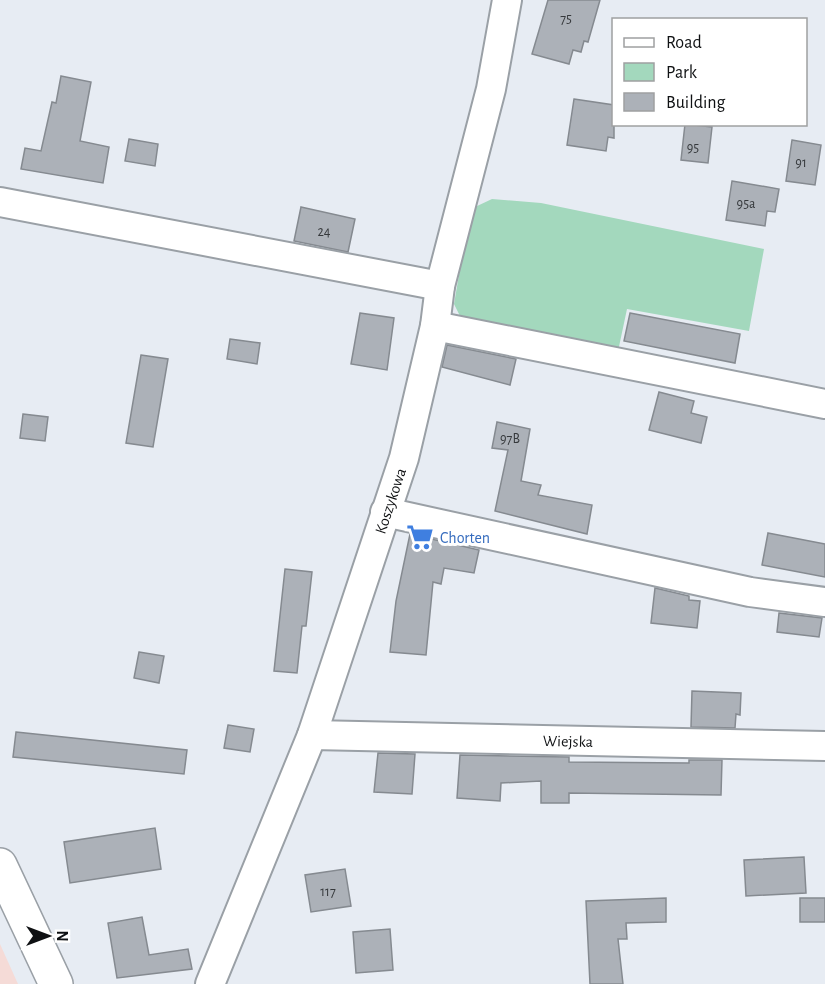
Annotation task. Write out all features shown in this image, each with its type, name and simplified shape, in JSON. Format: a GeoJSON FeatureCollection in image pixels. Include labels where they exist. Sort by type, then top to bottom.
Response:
{"type":"FeatureCollection","features":[{"type":"Feature","properties":{"kind":"street","name":"Koszykowa"},"geometry":{"type":"LineString","coordinates":[[210,984],[312,735],[404,458],[435,326],[440,286],[491,89],[507,0]]}},
{"type":"Feature","properties":{"kind":"street"},"geometry":{"type":"LineString","coordinates":[[0,202],[440,286]]}},
{"type":"Feature","properties":{"kind":"street"},"geometry":{"type":"LineString","coordinates":[[435,326],[825,404]]}},
{"type":"Feature","properties":{"kind":"street"},"geometry":{"type":"LineString","coordinates":[[385,512],[750,592],[825,602]]}},
{"type":"Feature","properties":{"kind":"street","name":"Wiejska"},"geometry":{"type":"LineString","coordinates":[[312,735],[825,746]]}},
{"type":"Feature","properties":{"kind":"street"},"geometry":{"type":"LineString","coordinates":[[0,865],[56,984]]}},
{"type":"Feature","properties":{"kind":"shaded area"},"geometry":{"type":"Polygon","coordinates":[[[0,944],[18,984],[0,984],[0,944]]]}},
{"type":"Feature","properties":{"kind":"green space"},"geometry":{"type":"Polygon","coordinates":[[[492,199],[541,203],[764,249],[749,331],[627,309],[617,356],[470,323],[460,316],[454,304],[469,217],[475,207],[492,199]]]}},
{"type":"Feature","properties":{"kind":"building"},"geometry":{"type":"Polygon","coordinates":[[[548,0],[600,0],[588,42],[584,41],[581,52],[573,50],[569,64],[532,54],[548,0]]]}},
{"type":"Feature","properties":{"kind":"building"},"geometry":{"type":"Polygon","coordinates":[[[61,76],[91,82],[80,141],[109,147],[103,183],[21,169],[25,148],[41,151],[52,102],[56,103],[61,76]]]}},
{"type":"Feature","properties":{"kind":"building"},"geometry":{"type":"Polygon","coordinates":[[[574,99],[612,105],[614,138],[608,137],[606,151],[567,145],[574,99]]]}},
{"type":"Feature","properties":{"kind":"building"},"geometry":{"type":"Polygon","coordinates":[[[685,126],[712,127],[708,163],[681,160],[685,126]]]}},
{"type":"Feature","properties":{"kind":"building"},"geometry":{"type":"Polygon","coordinates":[[[129,139],[158,144],[155,166],[125,161],[129,139]]]}},
{"type":"Feature","properties":{"kind":"building"},"geometry":{"type":"Polygon","coordinates":[[[792,140],[821,145],[815,185],[786,181],[792,140]]]}},
{"type":"Feature","properties":{"kind":"building"},"geometry":{"type":"Polygon","coordinates":[[[732,181],[779,189],[775,212],[767,211],[765,226],[726,220],[732,181]]]}},
{"type":"Feature","properties":{"kind":"building"},"geometry":{"type":"Polygon","coordinates":[[[301,207],[355,219],[348,252],[294,241],[301,207]]]}},
{"type":"Feature","properties":{"kind":"building"},"geometry":{"type":"Polygon","coordinates":[[[360,313],[394,318],[387,370],[351,364],[360,313]]]}},
{"type":"Feature","properties":{"kind":"building"},"geometry":{"type":"Polygon","coordinates":[[[630,313],[740,334],[735,363],[624,341],[630,313]]]}},
{"type":"Feature","properties":{"kind":"building"},"geometry":{"type":"Polygon","coordinates":[[[230,339],[260,343],[257,364],[227,359],[230,339]]]}},
{"type":"Feature","properties":{"kind":"building"},"geometry":{"type":"Polygon","coordinates":[[[447,345],[516,359],[510,385],[442,367],[447,345]]]}},
{"type":"Feature","properties":{"kind":"building"},"geometry":{"type":"Polygon","coordinates":[[[141,355],[168,359],[153,447],[126,443],[141,355]]]}},
{"type":"Feature","properties":{"kind":"building"},"geometry":{"type":"Polygon","coordinates":[[[659,392],[694,401],[691,413],[707,417],[701,443],[649,430],[659,392]]]}},
{"type":"Feature","properties":{"kind":"building"},"geometry":{"type":"Polygon","coordinates":[[[23,414],[48,417],[45,441],[20,438],[23,414]]]}},
{"type":"Feature","properties":{"kind":"building"},"geometry":{"type":"Polygon","coordinates":[[[497,422],[530,429],[521,481],[541,485],[538,495],[592,505],[587,534],[495,511],[508,450],[492,448],[497,422]]]}},
{"type":"Feature","properties":{"kind":"building"},"geometry":{"type":"Polygon","coordinates":[[[768,533],[825,544],[825,577],[762,565],[768,533]]]}},
{"type":"Feature","properties":{"kind":"building"},"geometry":{"type":"Polygon","coordinates":[[[410,534],[479,550],[474,573],[444,568],[441,584],[433,582],[426,655],[390,652],[396,601],[410,534]]]}},
{"type":"Feature","properties":{"kind":"building"},"geometry":{"type":"Polygon","coordinates":[[[285,569],[312,572],[306,626],[302,626],[297,673],[274,671],[285,569]]]}},
{"type":"Feature","properties":{"kind":"building"},"geometry":{"type":"Polygon","coordinates":[[[655,588],[689,596],[689,600],[700,601],[697,628],[651,623],[655,588]]]}},
{"type":"Feature","properties":{"kind":"building"},"geometry":{"type":"Polygon","coordinates":[[[779,613],[822,618],[819,637],[777,632],[779,613]]]}},
{"type":"Feature","properties":{"kind":"building"},"geometry":{"type":"Polygon","coordinates":[[[139,652],[164,656],[159,683],[134,678],[139,652]]]}},
{"type":"Feature","properties":{"kind":"building"},"geometry":{"type":"Polygon","coordinates":[[[692,691],[741,693],[740,715],[736,714],[735,728],[691,727],[692,691]]]}},
{"type":"Feature","properties":{"kind":"building"},"geometry":{"type":"Polygon","coordinates":[[[228,725],[254,729],[250,752],[224,748],[228,725]]]}},
{"type":"Feature","properties":{"kind":"building"},"geometry":{"type":"Polygon","coordinates":[[[16,732],[187,750],[184,774],[13,757],[16,732]]]}},
{"type":"Feature","properties":{"kind":"building"},"geometry":{"type":"Polygon","coordinates":[[[378,753],[415,754],[412,794],[374,792],[378,753]]]}},
{"type":"Feature","properties":{"kind":"building"},"geometry":{"type":"Polygon","coordinates":[[[460,755],[569,757],[569,762],[689,763],[689,760],[722,760],[721,795],[569,793],[569,803],[541,803],[541,781],[501,783],[500,801],[457,798],[460,755]]]}},
{"type":"Feature","properties":{"kind":"building"},"geometry":{"type":"Polygon","coordinates":[[[155,828],[161,869],[70,883],[64,842],[155,828]]]}},
{"type":"Feature","properties":{"kind":"building"},"geometry":{"type":"Polygon","coordinates":[[[804,857],[806,893],[746,896],[744,860],[804,857]]]}},
{"type":"Feature","properties":{"kind":"building"},"geometry":{"type":"Polygon","coordinates":[[[345,869],[351,906],[311,912],[305,875],[345,869]]]}},
{"type":"Feature","properties":{"kind":"building"},"geometry":{"type":"Polygon","coordinates":[[[666,898],[666,922],[626,923],[627,939],[618,939],[623,984],[590,984],[586,901],[666,898]]]}},
{"type":"Feature","properties":{"kind":"building"},"geometry":{"type":"Polygon","coordinates":[[[800,898],[825,898],[825,922],[800,922],[800,898]]]}},
{"type":"Feature","properties":{"kind":"building"},"geometry":{"type":"Polygon","coordinates":[[[142,917],[149,955],[188,949],[192,969],[117,978],[108,923],[142,917]]]}},
{"type":"Feature","properties":{"kind":"building"},"geometry":{"type":"Polygon","coordinates":[[[390,929],[393,970],[356,973],[353,932],[390,929]]]}},
{"type":"Feature","properties":{"kind":"place","name":"Chorten"},"geometry":{"type":"Point","coordinates":[420,537]}}]}
